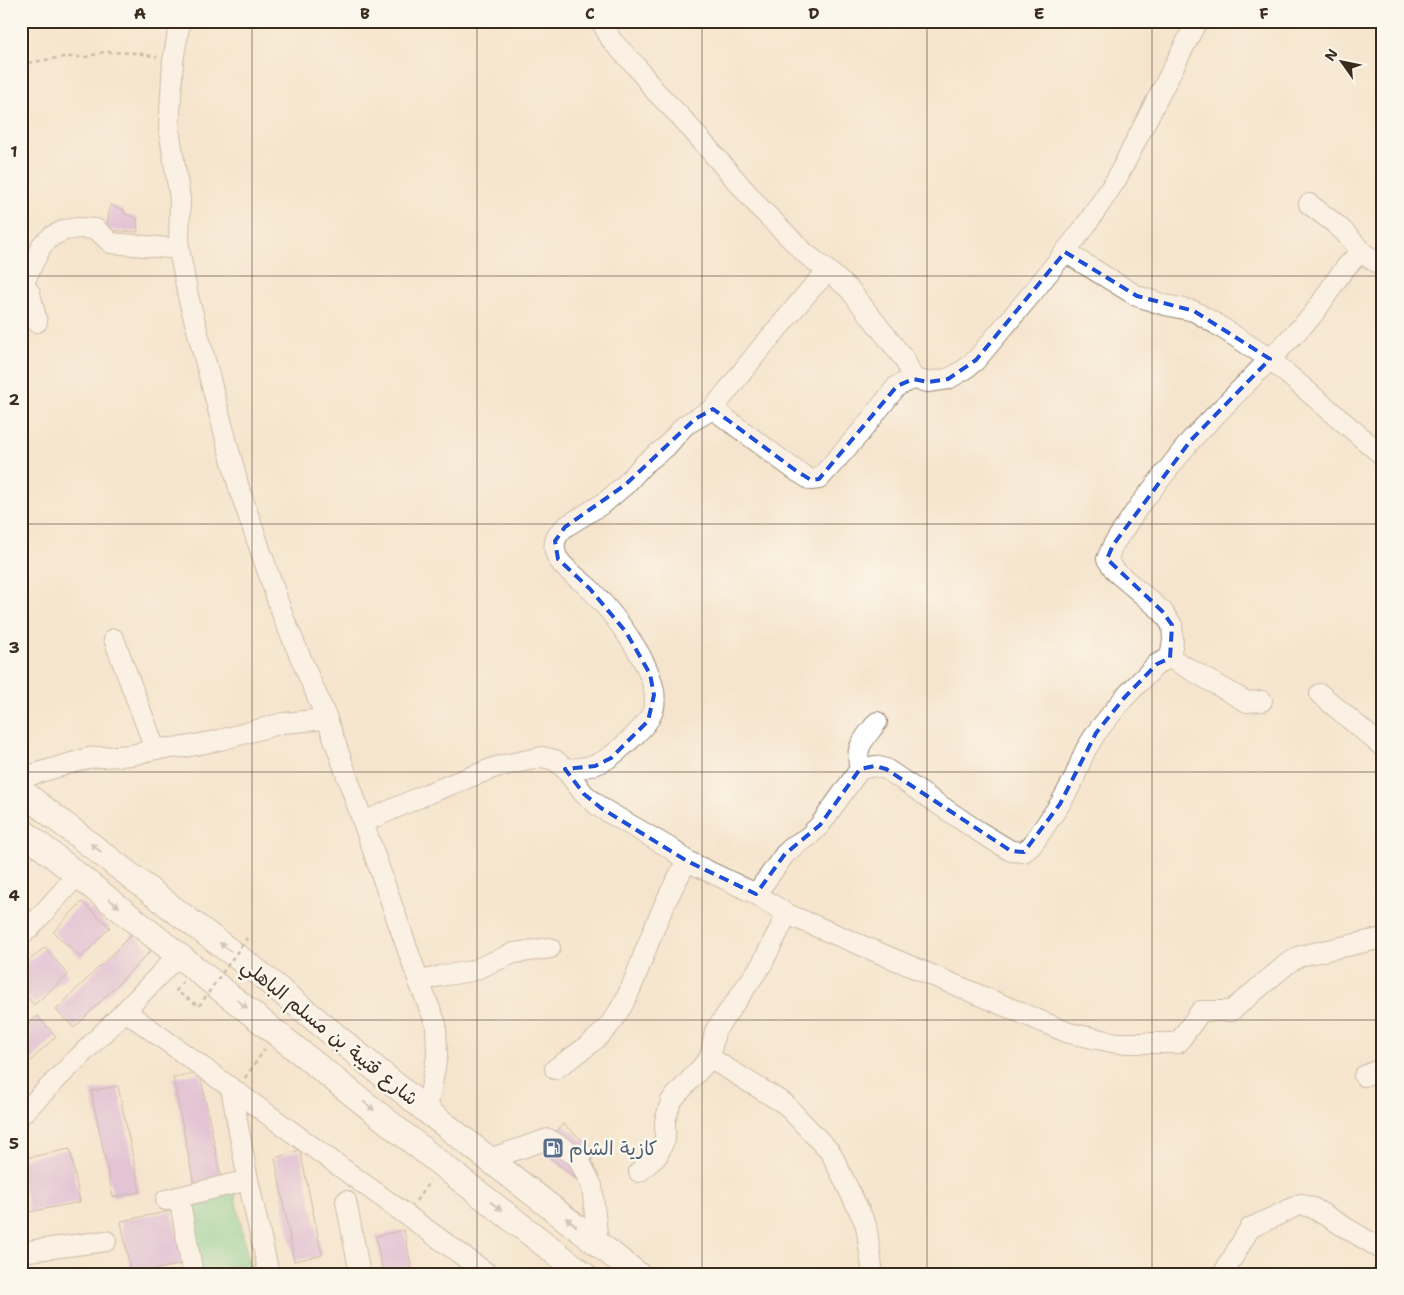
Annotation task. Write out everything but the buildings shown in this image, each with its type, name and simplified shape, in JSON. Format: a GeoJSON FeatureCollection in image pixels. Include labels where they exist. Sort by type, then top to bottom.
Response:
{"type":"FeatureCollection","features":[{"type":"Feature","properties":{"kind":"main road","name":"شارع قتيبة بن مسلم الباهلي"},"geometry":{"type":"LineString","coordinates":[[21,791],[255,970],[427,1111],[637,1274]]}},
{"type":"Feature","properties":{"kind":"main road","name":"شارع قتيبة بن مسلم الباهلي"},"geometry":{"type":"LineString","coordinates":[[21,830],[442,1165],[583,1274]]}},
{"type":"Feature","properties":{"kind":"street"},"geometry":{"type":"LineString","coordinates":[[180,21],[173,61],[169,128],[180,199],[180,249],[188,296],[238,488],[284,619],[327,719],[419,982],[436,1024],[437,1056],[427,1111]]}},
{"type":"Feature","properties":{"kind":"street"},"geometry":{"type":"LineString","coordinates":[[601,21],[612,42],[636,66],[655,91],[680,116],[760,208],[806,254],[849,289],[906,360],[913,378]]}},
{"type":"Feature","properties":{"kind":"street"},"geometry":{"type":"LineString","coordinates":[[714,409],[794,470],[810,480],[819,479],[860,433],[897,386],[913,378],[928,382],[948,379],[964,370],[992,342],[1084,228],[1116,180],[1197,21]]}},
{"type":"Feature","properties":{"kind":"street"},"geometry":{"type":"LineString","coordinates":[[1309,204],[1355,243],[1361,253],[1383,265]]}},
{"type":"Feature","properties":{"kind":"street"},"geometry":{"type":"LineString","coordinates":[[37,322],[30,293],[22,284],[42,245],[52,236],[65,230],[78,228],[96,229],[111,243],[180,249]]}},
{"type":"Feature","properties":{"kind":"street"},"geometry":{"type":"LineString","coordinates":[[1065,252],[1137,296],[1165,305],[1194,311],[1270,359],[1383,456]]}},
{"type":"Feature","properties":{"kind":"street"},"geometry":{"type":"LineString","coordinates":[[1170,658],[1173,640],[1172,625],[1162,610],[1116,572],[1107,559],[1113,544],[1191,440],[1311,317],[1340,275],[1354,258],[1361,253]]}},
{"type":"Feature","properties":{"kind":"street"},"geometry":{"type":"LineString","coordinates":[[565,769],[595,766],[611,758],[648,721],[654,709],[654,695],[650,674],[626,632],[590,589],[558,559],[555,552],[555,541],[565,527],[604,503],[625,485],[635,473],[666,447],[685,425],[714,409],[757,353],[828,271]]}},
{"type":"Feature","properties":{"kind":"street"},"geometry":{"type":"LineString","coordinates":[[114,639],[155,749]]}},
{"type":"Feature","properties":{"kind":"street"},"geometry":{"type":"LineString","coordinates":[[1170,658],[1247,702],[1262,701]]}},
{"type":"Feature","properties":{"kind":"street"},"geometry":{"type":"LineString","coordinates":[[756,894],[785,854],[808,837],[820,825],[860,769],[875,766],[886,769],[978,832],[1011,851],[1024,852],[1032,845],[1060,804],[1073,780],[1085,750],[1096,734],[1124,698],[1157,664],[1170,658]]}},
{"type":"Feature","properties":{"kind":"street"},"geometry":{"type":"LineString","coordinates":[[1320,694],[1383,747]]}},
{"type":"Feature","properties":{"kind":"street"},"geometry":{"type":"LineString","coordinates":[[21,778],[88,758],[132,755],[155,749],[197,745],[283,723],[327,719]]}},
{"type":"Feature","properties":{"kind":"street"},"geometry":{"type":"LineString","coordinates":[[860,769],[857,756],[859,749],[877,722]]}},
{"type":"Feature","properties":{"kind":"street"},"geometry":{"type":"LineString","coordinates":[[364,822],[429,793],[496,767],[520,760],[542,757],[555,760],[565,769],[584,794],[601,808],[670,848],[687,861],[756,894],[787,914],[1069,1033],[1117,1043],[1178,1043],[1201,1011],[1231,1011],[1287,964],[1300,956],[1383,938]]}},
{"type":"Feature","properties":{"kind":"street"},"geometry":{"type":"LineString","coordinates":[[555,1069],[595,1039],[610,1024],[622,1006],[638,974],[648,944],[676,880],[687,861]]}},
{"type":"Feature","properties":{"kind":"street"},"geometry":{"type":"LineString","coordinates":[[21,934],[29,929],[78,874]]}},
{"type":"Feature","properties":{"kind":"street"},"geometry":{"type":"LineString","coordinates":[[639,1172],[657,1156],[665,1139],[665,1121],[671,1101],[710,1058],[715,1031],[762,964],[787,914]]}},
{"type":"Feature","properties":{"kind":"street"},"geometry":{"type":"LineString","coordinates":[[419,982],[440,976],[472,971],[514,953],[550,948]]}},
{"type":"Feature","properties":{"kind":"street"},"geometry":{"type":"LineString","coordinates":[[21,1115],[178,955]]}},
{"type":"Feature","properties":{"kind":"street"},"geometry":{"type":"LineString","coordinates":[[125,1011],[488,1274]]}},
{"type":"Feature","properties":{"kind":"street"},"geometry":{"type":"LineString","coordinates":[[710,1058],[785,1104],[831,1153],[866,1225],[873,1274]]}},
{"type":"Feature","properties":{"kind":"street"},"geometry":{"type":"LineString","coordinates":[[1364,1076],[1383,1068]]}},
{"type":"Feature","properties":{"kind":"street"},"geometry":{"type":"LineString","coordinates":[[233,1090],[248,1180],[269,1274]]}},
{"type":"Feature","properties":{"kind":"street"},"geometry":{"type":"LineString","coordinates":[[489,1159],[548,1139],[577,1156],[592,1186],[598,1243]]}},
{"type":"Feature","properties":{"kind":"street"},"geometry":{"type":"LineString","coordinates":[[193,1274],[173,1199],[248,1180]]}},
{"type":"Feature","properties":{"kind":"street"},"geometry":{"type":"LineString","coordinates":[[346,1201],[360,1274]]}},
{"type":"Feature","properties":{"kind":"street"},"geometry":{"type":"LineString","coordinates":[[1223,1274],[1250,1228],[1301,1204],[1313,1208],[1383,1250]]}},
{"type":"Feature","properties":{"kind":"street"},"geometry":{"type":"LineString","coordinates":[[21,1252],[106,1241]]}},
{"type":"Feature","properties":{"kind":"path"},"geometry":{"type":"LineString","coordinates":[[21,64],[86,57],[104,52],[137,53],[173,61]]}},
{"type":"Feature","properties":{"kind":"path"},"geometry":{"type":"LineString","coordinates":[[176,991],[199,1006],[247,938]]}},
{"type":"Feature","properties":{"kind":"path"},"geometry":{"type":"LineString","coordinates":[[233,1090],[265,1049]]}},
{"type":"Feature","properties":{"kind":"path"},"geometry":{"type":"LineString","coordinates":[[406,1215],[442,1165]]}},
{"type":"Feature","properties":{"kind":"highlighted area"},"geometry":{"type":"Polygon","coordinates":[[[1065,252],[1137,296],[1194,311],[1270,359],[1191,440],[1113,545],[1107,559],[1162,611],[1172,625],[1170,658],[1157,664],[1124,698],[1096,733],[1060,804],[1024,852],[1011,851],[886,769],[875,766],[860,769],[820,825],[785,854],[756,894],[687,861],[601,808],[584,794],[565,769],[595,766],[611,758],[648,721],[654,695],[650,674],[626,632],[590,589],[558,559],[555,541],[565,527],[625,485],[695,419],[713,409],[795,470],[811,480],[819,479],[897,386],[913,379],[928,382],[948,379],[976,360],[1065,252]]]}},
{"type":"Feature","properties":{"kind":"green space"},"geometry":{"type":"Polygon","coordinates":[[[234,1192],[251,1273],[201,1274],[186,1202],[234,1192]]]}},
{"type":"Feature","properties":{"kind":"place","name":"كازية الشام"},"geometry":{"type":"Point","coordinates":[553,1148]}}]}
